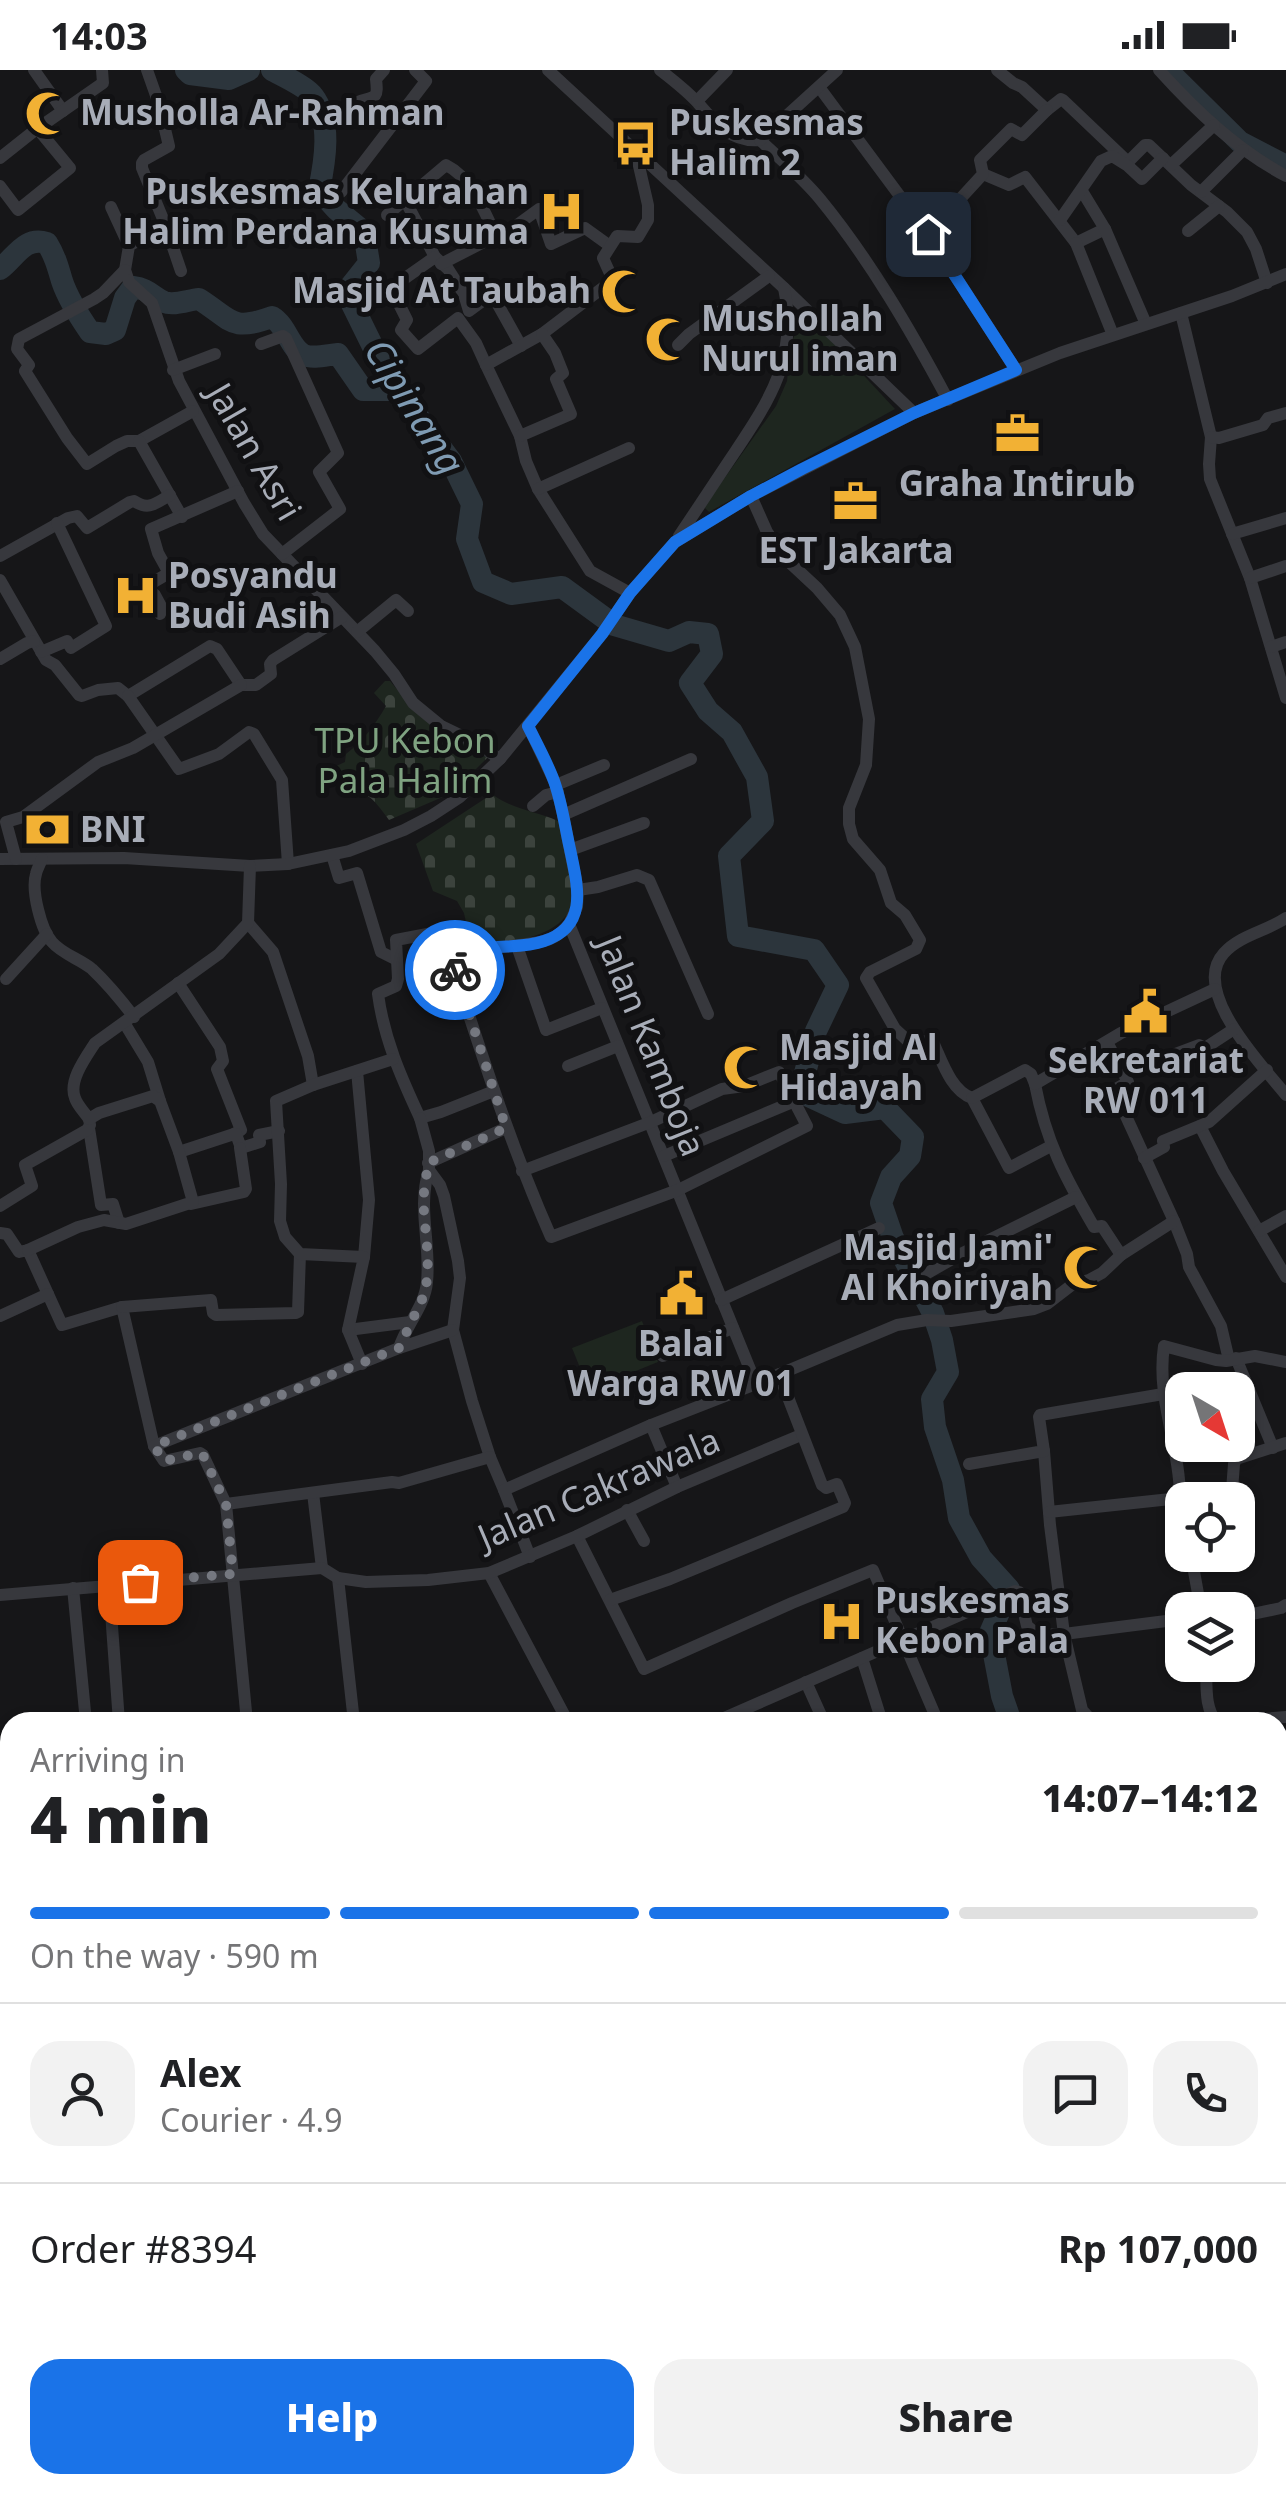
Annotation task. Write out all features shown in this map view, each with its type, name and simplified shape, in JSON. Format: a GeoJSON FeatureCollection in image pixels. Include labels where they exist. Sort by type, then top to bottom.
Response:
{"type":"FeatureCollection","features":[{"type":"Feature","properties":{"kind":"street"},"geometry":{"type":"LineString","coordinates":[[34,70],[63,111]]}},
{"type":"Feature","properties":{"kind":"street"},"geometry":{"type":"LineString","coordinates":[[0,158],[103,84],[102,70]]}},
{"type":"Feature","properties":{"kind":"street"},"geometry":{"type":"LineString","coordinates":[[147,70],[169,146],[144,160],[142,168],[180,271]]}},
{"type":"Feature","properties":{"kind":"street"},"geometry":{"type":"LineString","coordinates":[[356,106],[361,100],[373,98],[376,79],[384,70]]}},
{"type":"Feature","properties":{"kind":"street"},"geometry":{"type":"LineString","coordinates":[[340,192],[426,81],[415,70]]}},
{"type":"Feature","properties":{"kind":"street"},"geometry":{"type":"LineString","coordinates":[[548,70],[914,413]]}},
{"type":"Feature","properties":{"kind":"street"},"geometry":{"type":"LineString","coordinates":[[660,70],[705,113],[741,140],[760,140],[833,71]]}},
{"type":"Feature","properties":{"kind":"street"},"geometry":{"type":"LineString","coordinates":[[696,102],[727,70]]}},
{"type":"Feature","properties":{"kind":"street"},"geometry":{"type":"LineString","coordinates":[[996,70],[1047,110]]}},
{"type":"Feature","properties":{"kind":"street"},"geometry":{"type":"LineString","coordinates":[[1160,70],[1243,150],[1286,176]]}},
{"type":"Feature","properties":{"kind":"street"},"geometry":{"type":"LineString","coordinates":[[818,87],[928,234],[1016,370]]}},
{"type":"Feature","properties":{"kind":"street"},"geometry":{"type":"LineString","coordinates":[[983,174],[980,160],[1010,129],[1022,134],[1061,99],[1128,161],[1147,144],[1219,206],[1247,232],[1267,283]]}},
{"type":"Feature","properties":{"kind":"street"},"geometry":{"type":"LineString","coordinates":[[1060,220],[1102,160],[1112,156],[1142,179],[1214,125]]}},
{"type":"Feature","properties":{"kind":"street"},"geometry":{"type":"LineString","coordinates":[[0,186],[18,210],[70,168],[37,128]]}},
{"type":"Feature","properties":{"kind":"street"},"geometry":{"type":"LineString","coordinates":[[760,140],[818,197],[866,262],[948,400]]}},
{"type":"Feature","properties":{"kind":"street"},"geometry":{"type":"LineString","coordinates":[[1201,192],[1243,150]]}},
{"type":"Feature","properties":{"kind":"street"},"geometry":{"type":"LineString","coordinates":[[486,365],[542,334],[613,280],[602,258],[616,236],[638,238],[648,220],[636,153]]}},
{"type":"Feature","properties":{"kind":"street"},"geometry":{"type":"LineString","coordinates":[[387,215],[446,166],[458,172],[466,183],[496,236]]}},
{"type":"Feature","properties":{"kind":"street"},"geometry":{"type":"LineString","coordinates":[[928,234],[983,174]]}},
{"type":"Feature","properties":{"kind":"street"},"geometry":{"type":"LineString","coordinates":[[983,174],[1009,185],[1025,177],[1060,220],[1076,243],[1113,335]]}},
{"type":"Feature","properties":{"kind":"street"},"geometry":{"type":"LineString","coordinates":[[1082,191],[1106,229],[1146,324]]}},
{"type":"Feature","properties":{"kind":"street"},"geometry":{"type":"LineString","coordinates":[[405,200],[438,260],[458,283],[463,314],[520,436],[538,489],[590,571],[628,596]]}},
{"type":"Feature","properties":{"kind":"street"},"geometry":{"type":"LineString","coordinates":[[1188,232],[1219,206]]}},
{"type":"Feature","properties":{"kind":"street"},"geometry":{"type":"LineString","coordinates":[[111,207],[129,246],[127,276],[18,340],[18,350],[29,365],[25,370],[84,463],[89,464],[122,443],[139,440],[193,411]]}},
{"type":"Feature","properties":{"kind":"street"},"geometry":{"type":"LineString","coordinates":[[521,346],[492,294],[416,348],[402,330],[408,320],[391,288],[438,260],[517,225],[539,209],[551,244],[585,228],[610,246]]}},
{"type":"Feature","properties":{"kind":"street"},"geometry":{"type":"LineString","coordinates":[[129,246],[162,226]]}},
{"type":"Feature","properties":{"kind":"street"},"geometry":{"type":"LineString","coordinates":[[1076,243],[1106,229]]}},
{"type":"Feature","properties":{"kind":"street"},"geometry":{"type":"LineString","coordinates":[[675,542],[751,496],[914,413],[1016,370],[1286,274]]}},
{"type":"Feature","properties":{"kind":"street","name":"Jalan Asri"},"geometry":{"type":"LineString","coordinates":[[127,276],[152,303],[174,370],[193,411],[263,534],[357,632],[420,710],[500,759]]}},
{"type":"Feature","properties":{"kind":"street"},"geometry":{"type":"LineString","coordinates":[[678,345],[769,276]]}},
{"type":"Feature","properties":{"kind":"street"},"geometry":{"type":"LineString","coordinates":[[0,859],[124,858],[250,866],[288,864],[332,855],[404,830],[460,797],[528,726],[628,596],[675,542],[768,404],[786,348],[789,314],[784,288]]}},
{"type":"Feature","properties":{"kind":"street"},"geometry":{"type":"LineString","coordinates":[[1181,314],[1212,436],[1210,479],[1250,578],[1286,698]]}},
{"type":"Feature","properties":{"kind":"street"},"geometry":{"type":"LineString","coordinates":[[520,436],[571,414],[556,379],[563,373],[560,363],[542,334]]}},
{"type":"Feature","properties":{"kind":"street"},"geometry":{"type":"LineString","coordinates":[[260,344],[286,338],[338,453],[320,472],[338,512],[282,554]]}},
{"type":"Feature","properties":{"kind":"street"},"geometry":{"type":"LineString","coordinates":[[174,370],[215,354]]}},
{"type":"Feature","properties":{"kind":"street"},"geometry":{"type":"LineString","coordinates":[[1212,436],[1219,438],[1264,425],[1268,419],[1286,412]]}},
{"type":"Feature","properties":{"kind":"street"},"geometry":{"type":"LineString","coordinates":[[139,440],[182,516]]}},
{"type":"Feature","properties":{"kind":"street"},"geometry":{"type":"LineString","coordinates":[[538,489],[629,448]]}},
{"type":"Feature","properties":{"kind":"street"},"geometry":{"type":"LineString","coordinates":[[160,614],[162,608],[155,595],[145,588],[169,573],[158,553],[152,529],[238,490]]}},
{"type":"Feature","properties":{"kind":"street"},"geometry":{"type":"LineString","coordinates":[[0,556],[76,516],[87,528],[131,502],[150,507],[170,495]]}},
{"type":"Feature","properties":{"kind":"street"},"geometry":{"type":"LineString","coordinates":[[751,496],[767,532],[786,560],[840,615],[855,647],[869,719],[866,765],[848,816],[853,839],[878,867],[887,896],[920,940],[916,949],[870,972],[866,978],[895,1029],[907,1040],[933,1042],[964,1096],[972,1098],[1025,1070],[1029,1072],[1036,1084],[1051,1146],[1076,1198],[1094,1228],[1102,1226],[1121,1255]]}},
{"type":"Feature","properties":{"kind":"street"},"geometry":{"type":"LineString","coordinates":[[1232,534],[1286,518]]}},
{"type":"Feature","properties":{"kind":"street"},"geometry":{"type":"LineString","coordinates":[[0,659],[27,642],[38,647],[67,641],[71,648],[106,626],[57,523]]}},
{"type":"Feature","properties":{"kind":"street"},"geometry":{"type":"LineString","coordinates":[[1250,578],[1286,566]]}},
{"type":"Feature","properties":{"kind":"street"},"geometry":{"type":"LineString","coordinates":[[0,580],[46,660],[55,665],[80,696],[118,688],[181,769],[219,754],[249,732],[254,734],[282,780],[288,864]]}},
{"type":"Feature","properties":{"kind":"street"},"geometry":{"type":"LineString","coordinates":[[357,632],[396,600],[408,611]]}},
{"type":"Feature","properties":{"kind":"street"},"geometry":{"type":"LineString","coordinates":[[16,859],[6,822],[23,817],[98,762],[133,748],[241,685],[257,684],[272,674],[273,660],[342,617]]}},
{"type":"Feature","properties":{"kind":"street"},"geometry":{"type":"LineString","coordinates":[[1271,647],[1286,642]]}},
{"type":"Feature","properties":{"kind":"street"},"geometry":{"type":"LineString","coordinates":[[128,696],[210,646],[217,649],[241,685]]}},
{"type":"Feature","properties":{"kind":"street","name":"Jalan Kamboja"},"geometry":{"type":"LineString","coordinates":[[528,726],[557,788],[563,815],[578,890],[577,907],[569,924],[756,1384]]}},
{"type":"Feature","properties":{"kind":"street"},"geometry":{"type":"LineString","coordinates":[[563,815],[692,759]]}},
{"type":"Feature","properties":{"kind":"street"},"geometry":{"type":"LineString","coordinates":[[533,806],[557,788],[604,765]]}},
{"type":"Feature","properties":{"kind":"street"},"geometry":{"type":"LineString","coordinates":[[570,850],[644,823]]}},
{"type":"Feature","properties":{"kind":"street"},"geometry":{"type":"LineString","coordinates":[[332,855],[338,878],[357,873],[381,952],[397,960]]}},
{"type":"Feature","properties":{"kind":"street"},"geometry":{"type":"LineString","coordinates":[[42,859],[34,886],[47,934],[53,944],[106,982],[129,1020],[179,1152],[193,1198],[191,1204]]}},
{"type":"Feature","properties":{"kind":"street"},"geometry":{"type":"LineString","coordinates":[[119,1223],[113,1204],[101,1205],[89,1124],[74,1097],[78,1073],[94,1043],[219,954],[248,923],[250,866]]}},
{"type":"Feature","properties":{"kind":"street"},"geometry":{"type":"LineString","coordinates":[[578,890],[637,874],[645,877],[654,888],[708,1014]]}},
{"type":"Feature","properties":{"kind":"street"},"geometry":{"type":"LineString","coordinates":[[1286,918],[1224,952],[1218,962],[1215,988],[1234,1029],[1286,1095]]}},
{"type":"Feature","properties":{"kind":"street"},"geometry":{"type":"LineString","coordinates":[[248,923],[273,952],[308,1056],[313,1085]]}},
{"type":"Feature","properties":{"kind":"street"},"geometry":{"type":"LineString","coordinates":[[522,1171],[650,1122],[722,1089],[744,1086],[780,1072],[807,1126],[678,1190],[552,1237],[522,1171],[506,1128],[456,976],[455,960],[470,952],[550,939],[569,924]]}},
{"type":"Feature","properties":{"kind":"street"},"geometry":{"type":"LineString","coordinates":[[399,1348],[421,1304],[427,1281],[423,1200],[429,1151],[420,1118],[393,1059],[378,994],[397,984],[396,940],[464,927],[470,952]]}},
{"type":"Feature","properties":{"kind":"street"},"geometry":{"type":"LineString","coordinates":[[6,979],[47,934]]}},
{"type":"Feature","properties":{"kind":"street"},"geometry":{"type":"LineString","coordinates":[[517,946],[546,1030],[602,1008]]}},
{"type":"Feature","properties":{"kind":"street"},"geometry":{"type":"LineString","coordinates":[[178,984],[220,1047],[224,1061],[217,1069],[241,1130],[179,1152]]}},
{"type":"Feature","properties":{"kind":"street"},"geometry":{"type":"LineString","coordinates":[[1036,1084],[1107,1042],[1215,988]]}},
{"type":"Feature","properties":{"kind":"street"},"geometry":{"type":"LineString","coordinates":[[1167,1056],[1199,1045],[1205,1048],[1234,1029]]}},
{"type":"Feature","properties":{"kind":"street"},"geometry":{"type":"LineString","coordinates":[[1107,1042],[1128,1082],[1114,1090],[1174,1221],[1189,1267],[1279,1446],[1234,1461],[1233,1482]]}},
{"type":"Feature","properties":{"kind":"street"},"geometry":{"type":"LineString","coordinates":[[568,1066],[618,1046]]}},
{"type":"Feature","properties":{"kind":"street"},"geometry":{"type":"LineString","coordinates":[[28,1250],[62,1326],[122,1307],[211,1300],[216,1315],[297,1313],[300,1254],[285,1237],[280,1221],[277,1099],[393,1059]]}},
{"type":"Feature","properties":{"kind":"street"},"geometry":{"type":"LineString","coordinates":[[356,1070],[369,1200],[364,1257],[348,1330],[362,1364]]}},
{"type":"Feature","properties":{"kind":"street"},"geometry":{"type":"LineString","coordinates":[[1144,1158],[1164,1147],[1163,1141],[1209,1122],[1267,1070]]}},
{"type":"Feature","properties":{"kind":"street"},"geometry":{"type":"LineString","coordinates":[[420,1118],[494,1090]]}},
{"type":"Feature","properties":{"kind":"street"},"geometry":{"type":"LineString","coordinates":[[0,1206],[31,1188],[25,1164],[89,1124],[99,1113],[153,1096],[160,1100]]}},
{"type":"Feature","properties":{"kind":"street"},"geometry":{"type":"LineString","coordinates":[[972,1098],[1008,1168],[1051,1146]]}},
{"type":"Feature","properties":{"kind":"street"},"geometry":{"type":"LineString","coordinates":[[664,1156],[795,1102]]}},
{"type":"Feature","properties":{"kind":"street"},"geometry":{"type":"LineString","coordinates":[[1200,1126],[1286,1277]]}},
{"type":"Feature","properties":{"kind":"street"},"geometry":{"type":"LineString","coordinates":[[429,1166],[506,1128]]}},
{"type":"Feature","properties":{"kind":"street"},"geometry":{"type":"LineString","coordinates":[[240,1148],[260,1142],[259,1135],[279,1132]]}},
{"type":"Feature","properties":{"kind":"street"},"geometry":{"type":"LineString","coordinates":[[0,1233],[7,1234],[19,1252],[104,1220],[126,1224],[244,1192],[240,1148],[234,1134]]}},
{"type":"Feature","properties":{"kind":"street"},"geometry":{"type":"LineString","coordinates":[[429,1166],[442,1190],[458,1260],[460,1278],[453,1330],[490,1457],[530,1557]]}},
{"type":"Feature","properties":{"kind":"street"},"geometry":{"type":"LineString","coordinates":[[924,1275],[1076,1198]]}},
{"type":"Feature","properties":{"kind":"street"},"geometry":{"type":"LineString","coordinates":[[1259,1231],[1286,1216]]}},
{"type":"Feature","properties":{"kind":"street"},"geometry":{"type":"LineString","coordinates":[[504,1490],[651,1425],[897,1325],[951,1321],[1047,1304],[1073,1284],[1102,1273],[1121,1255],[1174,1221]]}},
{"type":"Feature","properties":{"kind":"street"},"geometry":{"type":"LineString","coordinates":[[721,1300],[879,1228]]}},
{"type":"Feature","properties":{"kind":"street"},"geometry":{"type":"LineString","coordinates":[[300,1254],[364,1257]]}},
{"type":"Feature","properties":{"kind":"street"},"geometry":{"type":"LineString","coordinates":[[0,1316],[48,1294]]}},
{"type":"Feature","properties":{"kind":"street"},"geometry":{"type":"LineString","coordinates":[[122,1307],[154,1446],[164,1461],[203,1455],[226,1504],[246,1712]]}},
{"type":"Feature","properties":{"kind":"street"},"geometry":{"type":"LineString","coordinates":[[348,1330],[410,1322]]}},
{"type":"Feature","properties":{"kind":"street"},"geometry":{"type":"LineString","coordinates":[[663,1356],[733,1328]]}},
{"type":"Feature","properties":{"kind":"street"},"geometry":{"type":"LineString","coordinates":[[154,1446],[453,1330]]}},
{"type":"Feature","properties":{"kind":"street"},"geometry":{"type":"LineString","coordinates":[[1180,1482],[1163,1394],[1164,1346],[1205,1358],[1255,1356],[1286,1362]]}},
{"type":"Feature","properties":{"kind":"street"},"geometry":{"type":"LineString","coordinates":[[610,1600],[843,1507],[838,1486],[822,1485],[779,1374]]}},
{"type":"Feature","properties":{"kind":"street"},"geometry":{"type":"LineString","coordinates":[[1084,1712],[1064,1634],[1038,1417],[1163,1394]]}},
{"type":"Feature","properties":{"kind":"street"},"geometry":{"type":"LineString","coordinates":[[651,1425],[678,1487]]}},
{"type":"Feature","properties":{"kind":"street","name":"Jalan Cakrawala"},"geometry":{"type":"LineString","coordinates":[[322,1568],[338,1578],[366,1582],[489,1573],[801,1435]]}},
{"type":"Feature","properties":{"kind":"street"},"geometry":{"type":"LineString","coordinates":[[969,1464],[1044,1452]]}},
{"type":"Feature","properties":{"kind":"street"},"geometry":{"type":"LineString","coordinates":[[226,1504],[398,1483],[490,1457]]}},
{"type":"Feature","properties":{"kind":"street"},"geometry":{"type":"LineString","coordinates":[[0,1595],[322,1568],[313,1493]]}},
{"type":"Feature","properties":{"kind":"street"},"geometry":{"type":"LineString","coordinates":[[1049,1512],[1165,1505]]}},
{"type":"Feature","properties":{"kind":"street"},"geometry":{"type":"LineString","coordinates":[[627,1510],[644,1542]]}},
{"type":"Feature","properties":{"kind":"street"},"geometry":{"type":"LineString","coordinates":[[577,1536],[646,1669],[871,1570],[934,1712]]}},
{"type":"Feature","properties":{"kind":"street"},"geometry":{"type":"LineString","coordinates":[[489,1573],[563,1712]]}},
{"type":"Feature","properties":{"kind":"street"},"geometry":{"type":"LineString","coordinates":[[338,1578],[353,1712]]}},
{"type":"Feature","properties":{"kind":"street"},"geometry":{"type":"LineString","coordinates":[[109,1585],[119,1712]]}},
{"type":"Feature","properties":{"kind":"street"},"geometry":{"type":"LineString","coordinates":[[74,1588],[85,1712]]}},
{"type":"Feature","properties":{"kind":"street"},"geometry":{"type":"LineString","coordinates":[[738,1712],[1015,1591],[1019,1592],[1025,1620],[1038,1635],[1165,1621]]}},
{"type":"Feature","properties":{"kind":"street"},"geometry":{"type":"LineString","coordinates":[[1255,1613],[1286,1605]]}},
{"type":"Feature","properties":{"kind":"street"},"geometry":{"type":"LineString","coordinates":[[862,1658],[879,1712]]}},
{"type":"Feature","properties":{"kind":"street"},"geometry":{"type":"LineString","coordinates":[[806,1682],[820,1712]]}},
{"type":"Feature","properties":{"kind":"street"},"geometry":{"type":"LineString","coordinates":[[1207,1682],[1211,1712]]}},
{"type":"Feature","properties":{"kind":"green space"},"geometry":{"type":"Polygon","coordinates":[[[805,322],[814,322],[895,409],[709,512],[704,507],[776,406],[787,381],[791,345],[796,331],[805,322]]]}},
{"type":"Feature","properties":{"kind":"green space","name":"TPU Kebon Pala Halim"},"geometry":{"type":"Polygon","coordinates":[[[390,681],[413,709],[491,754],[452,793],[389,820],[368,796],[336,789],[332,768],[345,762],[346,754],[382,713],[386,706],[374,693],[390,681]]]}},
{"type":"Feature","properties":{"kind":"green space"},"geometry":{"type":"Polygon","coordinates":[[[492,794],[558,821],[570,871],[572,900],[568,913],[546,931],[472,949],[464,913],[457,901],[433,891],[416,844],[492,794]]]}},
{"type":"Feature","properties":{"kind":"green space"},"geometry":{"type":"Polygon","coordinates":[[[642,1321],[658,1362],[589,1390],[572,1348],[642,1321]]]}},
{"type":"Feature","properties":{"kind":"waterway","name":"Cipinang"},"geometry":{"type":"LineString","coordinates":[[186,70],[190,74],[229,79],[249,70]]}},
{"type":"Feature","properties":{"kind":"waterway","name":"Cipinang"},"geometry":{"type":"LineString","coordinates":[[272,70],[306,89],[319,106],[325,129],[319,190],[364,232],[369,263],[346,292],[377,355],[451,461],[472,504],[467,539],[483,582],[511,594],[562,587],[614,625],[669,641],[689,632],[708,634],[712,654],[690,683],[708,711],[732,732],[757,777],[763,821],[729,856],[738,936],[814,950],[838,985],[816,1031],[800,1092],[845,1113],[885,1108],[913,1137],[910,1156],[891,1177],[881,1203],[893,1238],[933,1313],[942,1340],[948,1372],[932,1399],[935,1427],[953,1480],[959,1518],[981,1558],[1009,1589],[990,1633],[1008,1712]]}},
{"type":"Feature","properties":{"kind":"waterway"},"geometry":{"type":"LineString","coordinates":[[1167,70],[1240,142],[1286,166]]}},
{"type":"Feature","properties":{"kind":"waterway"},"geometry":{"type":"LineString","coordinates":[[0,269],[26,245],[47,243],[67,294],[90,332],[106,334],[115,330],[125,298],[133,287],[168,303],[199,299],[232,322],[272,317],[304,355],[338,354],[363,390],[398,390]]}},
{"type":"Feature","properties":{"kind":"way so far"},"geometry":{"type":"LineString","coordinates":[[140,1582],[233,1574],[226,1504],[203,1455],[164,1461],[154,1446],[399,1348],[426,1291],[428,1259],[423,1200],[428,1163],[506,1128],[455,970]]}},
{"type":"Feature","properties":{"kind":"place","name":"Musholla Ar-Rahman"},"geometry":{"type":"Point","coordinates":[47,113]}},
{"type":"Feature","properties":{"kind":"place","name":"Puskesmas Halim 2"},"geometry":{"type":"Point","coordinates":[636,143]}},
{"type":"Feature","properties":{"kind":"place","name":"Puskesmas Kelurahan Halim Perdana Kusuma"},"geometry":{"type":"Point","coordinates":[562,212]}},
{"type":"Feature","properties":{"kind":"place","name":"Masjid At Taubah"},"geometry":{"type":"Point","coordinates":[624,291]}},
{"type":"Feature","properties":{"kind":"place","name":"Mushollah Nurul iman"},"geometry":{"type":"Point","coordinates":[668,339]}},
{"type":"Feature","properties":{"kind":"place","name":"Graha Intirub"},"geometry":{"type":"Point","coordinates":[1017,434]}},
{"type":"Feature","properties":{"kind":"place","name":"EST Jakarta"},"geometry":{"type":"Point","coordinates":[856,501]}},
{"type":"Feature","properties":{"kind":"place","name":"Posyandu Budi Asih"},"geometry":{"type":"Point","coordinates":[135,596]}},
{"type":"Feature","properties":{"kind":"place","name":"BNI"},"geometry":{"type":"Point","coordinates":[47,830]}},
{"type":"Feature","properties":{"kind":"place","name":"Sekretariat RW 011"},"geometry":{"type":"Point","coordinates":[1146,1011]}},
{"type":"Feature","properties":{"kind":"place","name":"Masjid Al Hidayah"},"geometry":{"type":"Point","coordinates":[746,1068]}},
{"type":"Feature","properties":{"kind":"place","name":"Masjid Jami' Al Khoiriyah"},"geometry":{"type":"Point","coordinates":[1086,1268]}},
{"type":"Feature","properties":{"kind":"place","name":"Balai Warga RW 01"},"geometry":{"type":"Point","coordinates":[681,1294]}},
{"type":"Feature","properties":{"kind":"place","name":"Puskesmas Kebon Pala"},"geometry":{"type":"Point","coordinates":[842,1621]}},
{"type":"Feature","properties":{"kind":"route"},"geometry":{"type":"LineString","coordinates":[[455,970],[455,960],[470,952],[543,942],[569,924],[577,907],[578,890],[563,815],[556,785],[528,726],[630,593],[675,542],[802,469],[914,413],[1016,370],[928,234]]}}]}
